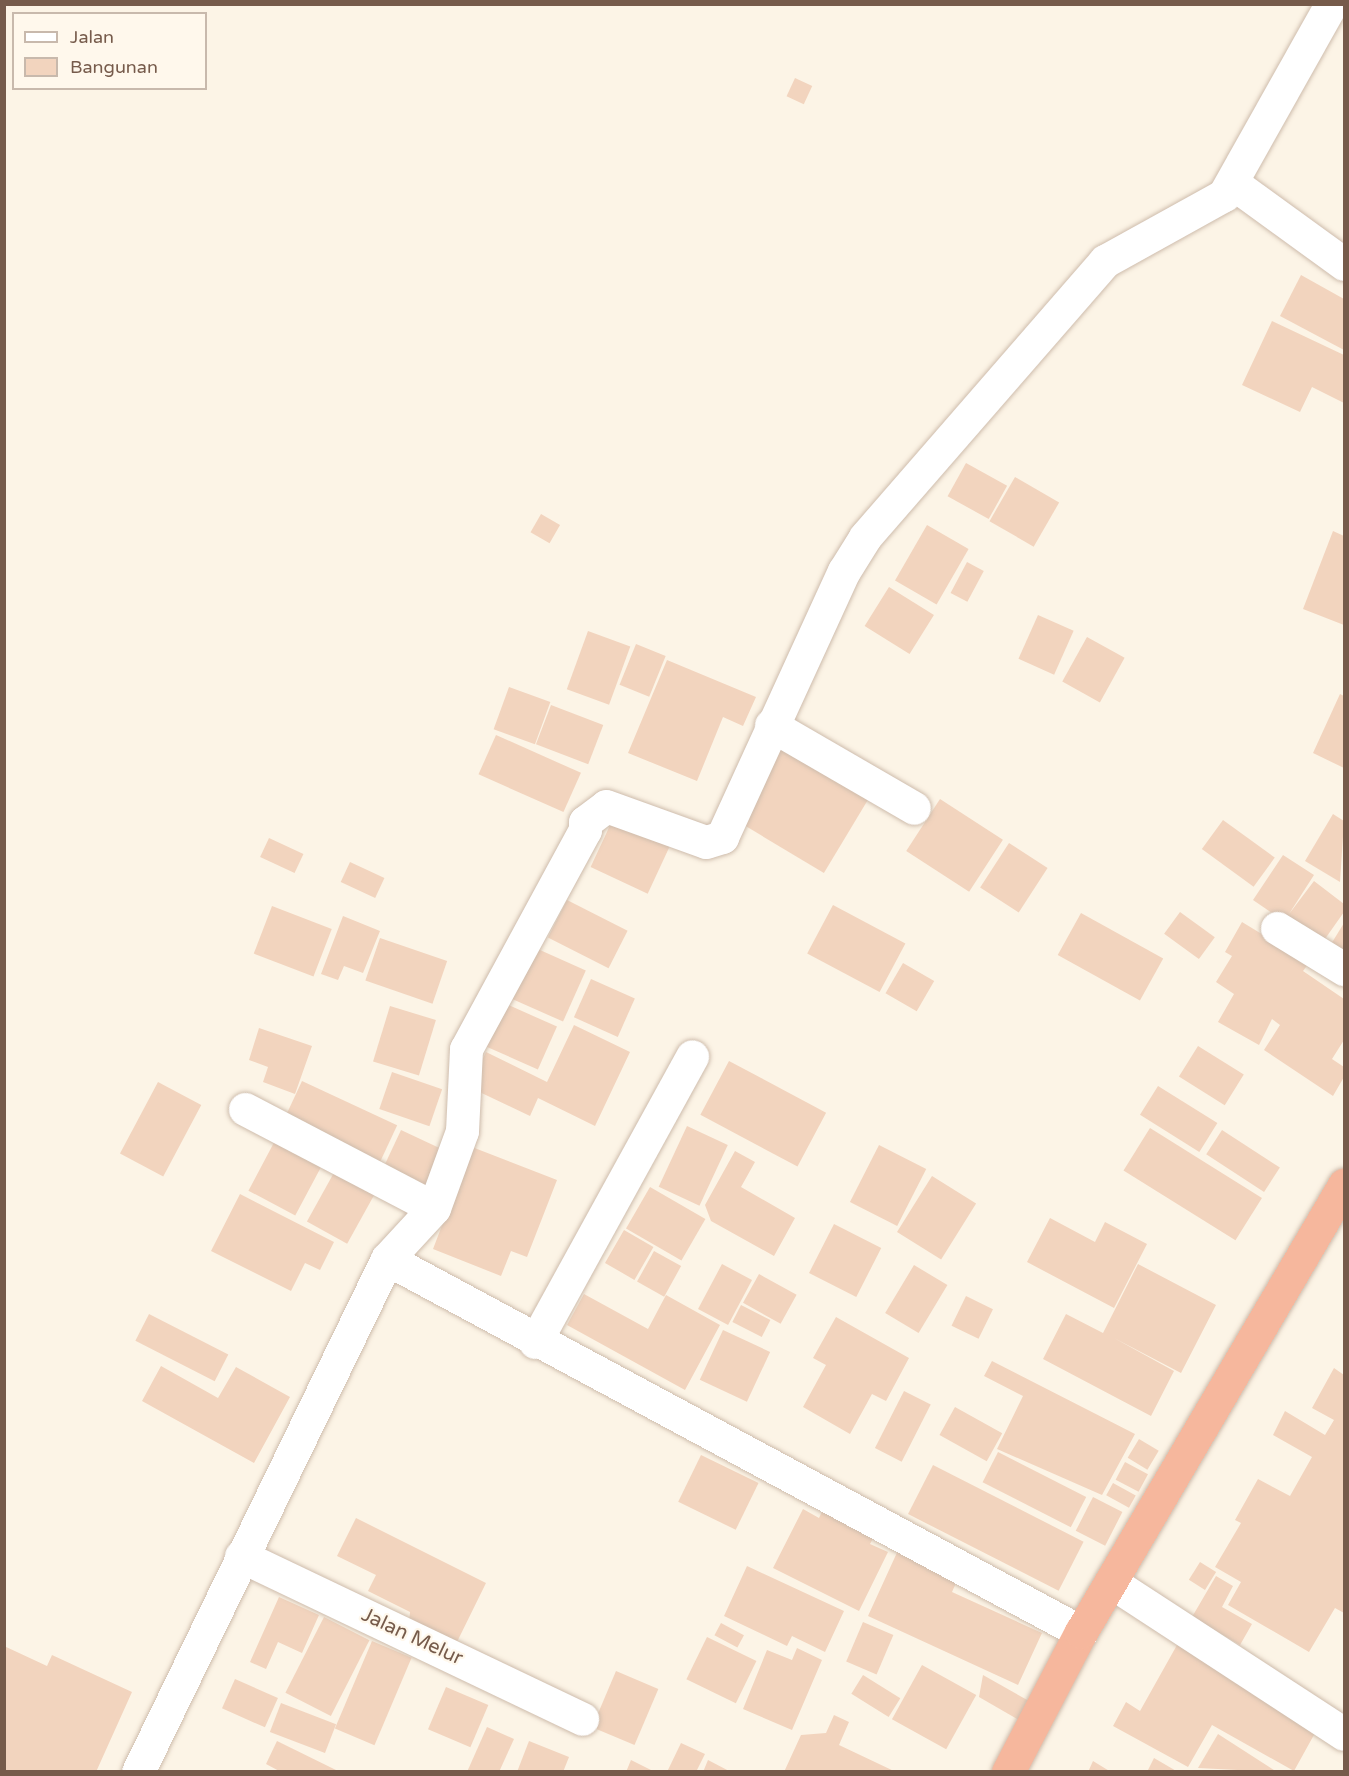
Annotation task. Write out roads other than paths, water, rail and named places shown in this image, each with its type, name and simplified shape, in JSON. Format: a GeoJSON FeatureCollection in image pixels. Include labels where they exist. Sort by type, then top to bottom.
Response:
{"type":"FeatureCollection","features":[{"type":"Feature","properties":{"kind":"highway"},"geometry":{"type":"LineString","coordinates":[[1008,1772],[1081,1632],[1344,1185]]}},
{"type":"Feature","properties":{"kind":"street"},"geometry":{"type":"LineString","coordinates":[[138,1772],[387,1259],[434,1208],[462,1131],[466,1049],[585,830],[585,822],[606,806],[712,843],[729,828],[771,725],[844,571],[865,537],[1064,304],[1105,261],[1150,233],[1206,209],[1234,184],[1331,4]]}},
{"type":"Feature","properties":{"kind":"street"},"geometry":{"type":"LineString","coordinates":[[1234,184],[1344,264]]}},
{"type":"Feature","properties":{"kind":"street"},"geometry":{"type":"LineString","coordinates":[[771,725],[914,808]]}},
{"type":"Feature","properties":{"kind":"street"},"geometry":{"type":"LineString","coordinates":[[1277,928],[1344,969]]}},
{"type":"Feature","properties":{"kind":"street"},"geometry":{"type":"LineString","coordinates":[[535,1342],[692,1056]]}},
{"type":"Feature","properties":{"kind":"street"},"geometry":{"type":"LineString","coordinates":[[245,1109],[434,1208]]}},
{"type":"Feature","properties":{"kind":"street"},"geometry":{"type":"LineString","coordinates":[[387,1259],[535,1342],[1081,1632]]}},
{"type":"Feature","properties":{"kind":"street","name":"Jalan Melur"},"geometry":{"type":"LineString","coordinates":[[241,1556],[582,1719]]}},
{"type":"Feature","properties":{"kind":"street"},"geometry":{"type":"LineString","coordinates":[[1111,1582],[1344,1734]]}}]}
